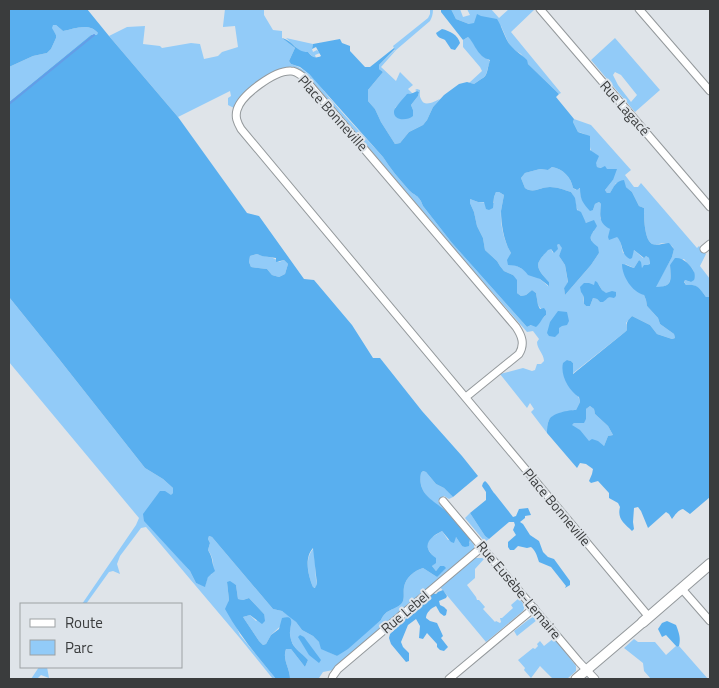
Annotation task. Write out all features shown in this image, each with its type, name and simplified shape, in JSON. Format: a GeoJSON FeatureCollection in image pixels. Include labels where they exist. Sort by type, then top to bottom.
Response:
{"type":"FeatureCollection","features":[{"type":"Feature","properties":{"kind":"main road"},"geometry":{"type":"LineString","coordinates":[[646,620],[710,564]]}},
{"type":"Feature","properties":{"kind":"street","name":"Rue Lagacé"},"geometry":{"type":"LineString","coordinates":[[540,9],[710,207]]}},
{"type":"Feature","properties":{"kind":"street"},"geometry":{"type":"LineString","coordinates":[[639,9],[710,91]]}},
{"type":"Feature","properties":{"kind":"street","name":"Place Bonneville"},"geometry":{"type":"LineString","coordinates":[[466,397],[519,354],[522,347],[522,339],[516,327],[302,76],[293,71],[286,72],[274,76],[255,88],[241,101],[237,109],[237,122],[241,129],[466,397],[646,620]]}},
{"type":"Feature","properties":{"kind":"street"},"geometry":{"type":"LineString","coordinates":[[704,249],[710,244]]}},
{"type":"Feature","properties":{"kind":"street","name":"Rue Eusèbe-Lemaire"},"geometry":{"type":"LineString","coordinates":[[443,500],[586,671],[595,679]]}},
{"type":"Feature","properties":{"kind":"street","name":"Rue Lebel"},"geometry":{"type":"LineString","coordinates":[[332,679],[338,669],[482,547]]}},
{"type":"Feature","properties":{"kind":"street"},"geometry":{"type":"LineString","coordinates":[[682,589],[710,621]]}},
{"type":"Feature","properties":{"kind":"street"},"geometry":{"type":"LineString","coordinates":[[449,679],[534,608]]}},
{"type":"Feature","properties":{"kind":"street"},"geometry":{"type":"LineString","coordinates":[[576,679],[646,620]]}},
{"type":"Feature","properties":{"kind":"green space"},"geometry":{"type":"Polygon","coordinates":[[[225,9],[264,9],[264,15],[273,30],[282,31],[282,38],[295,48],[289,61],[291,64],[304,70],[315,80],[383,157],[410,191],[418,197],[452,243],[527,327],[540,321],[546,315],[538,305],[536,293],[532,290],[526,295],[521,296],[517,293],[517,285],[513,275],[504,271],[497,261],[485,250],[470,199],[478,202],[494,203],[496,192],[504,195],[501,222],[504,238],[511,253],[510,257],[515,265],[540,279],[548,286],[549,282],[540,272],[538,263],[548,249],[551,249],[553,253],[559,244],[563,248],[559,256],[565,265],[568,283],[564,288],[565,295],[599,253],[591,239],[594,231],[585,222],[577,209],[571,192],[553,187],[534,190],[525,188],[521,178],[525,173],[540,169],[548,170],[552,167],[566,174],[573,188],[576,190],[581,188],[582,198],[593,210],[595,204],[599,202],[601,204],[600,218],[620,240],[623,253],[632,254],[634,250],[643,258],[646,256],[649,258],[650,265],[642,268],[639,260],[634,268],[625,264],[644,295],[647,306],[658,318],[660,324],[674,334],[675,338],[672,339],[657,334],[650,325],[632,316],[626,323],[627,330],[625,332],[572,374],[573,363],[567,360],[580,402],[576,410],[561,413],[551,418],[548,423],[547,433],[531,412],[534,409],[530,403],[527,408],[500,374],[523,368],[535,370],[537,364],[541,364],[544,361],[537,345],[539,339],[533,331],[527,332],[305,73],[291,67],[285,68],[269,75],[249,88],[234,108],[228,105],[228,98],[231,96],[230,91],[178,117],[109,36],[127,27],[145,26],[143,44],[160,46],[162,48],[191,43],[200,44],[204,59],[218,56],[222,52],[238,47],[235,26],[223,27],[225,9]],[[595,282],[595,285],[583,294],[586,306],[590,306],[593,298],[600,302],[609,297],[595,282]]]}},
{"type":"Feature","properties":{"kind":"green space"},"geometry":{"type":"Polygon","coordinates":[[[430,9],[433,9],[430,21],[396,50],[381,67],[396,81],[400,72],[413,85],[408,89],[412,93],[395,108],[413,110],[411,105],[418,96],[419,92],[415,90],[417,89],[420,90],[422,102],[430,103],[440,99],[423,125],[409,132],[400,143],[395,144],[375,109],[368,101],[368,90],[383,72],[379,69],[379,65],[395,50],[393,46],[428,18],[430,9]]]}},
{"type":"Feature","properties":{"kind":"green space"},"geometry":{"type":"Polygon","coordinates":[[[451,9],[460,9],[463,17],[470,15],[467,9],[491,9],[499,18],[509,9],[533,9],[511,32],[561,93],[559,94],[528,64],[521,54],[513,49],[501,26],[476,20],[474,24],[469,24],[456,19],[451,9]]]}},
{"type":"Feature","properties":{"kind":"green space"},"geometry":{"type":"Polygon","coordinates":[[[52,25],[56,25],[63,31],[86,27],[94,30],[98,35],[91,35],[9,102],[9,67],[33,56],[47,53],[56,38],[51,28],[52,25]]]}},
{"type":"Feature","properties":{"kind":"green space"},"geometry":{"type":"Polygon","coordinates":[[[468,37],[480,54],[490,61],[486,75],[474,84],[469,83],[482,71],[463,47],[463,40],[468,37]]]}},
{"type":"Feature","properties":{"kind":"green space"},"geometry":{"type":"Polygon","coordinates":[[[286,38],[313,44],[313,52],[317,50],[320,53],[315,55],[316,58],[308,52],[301,52],[286,38]]]}},
{"type":"Feature","properties":{"kind":"green space"},"geometry":{"type":"Polygon","coordinates":[[[615,38],[660,90],[635,112],[591,60],[615,38]],[[615,72],[613,75],[631,102],[637,95],[621,75],[615,72]]]}},
{"type":"Feature","properties":{"kind":"green space"},"geometry":{"type":"Polygon","coordinates":[[[574,119],[591,125],[631,170],[625,175],[634,187],[638,187],[641,183],[697,248],[699,246],[706,254],[700,266],[710,279],[710,297],[706,297],[696,286],[686,285],[684,281],[691,282],[694,272],[684,259],[670,265],[670,282],[668,284],[655,287],[672,257],[674,249],[666,243],[654,245],[649,241],[645,227],[644,208],[639,206],[632,192],[616,183],[610,193],[607,193],[605,190],[613,180],[606,169],[597,167],[591,153],[589,138],[578,132],[573,122],[574,119]]]}},
{"type":"Feature","properties":{"kind":"green space"},"geometry":{"type":"Polygon","coordinates":[[[257,254],[279,262],[284,260],[288,264],[285,274],[279,277],[272,275],[267,269],[251,267],[249,262],[250,256],[257,254]]]}},
{"type":"Feature","properties":{"kind":"green space"},"geometry":{"type":"Polygon","coordinates":[[[9,297],[145,468],[163,479],[173,488],[171,496],[170,548],[190,571],[196,583],[205,586],[208,576],[212,574],[213,562],[208,550],[209,536],[212,537],[273,609],[282,611],[291,617],[302,630],[313,636],[329,652],[337,656],[381,620],[385,613],[402,603],[405,583],[414,573],[423,568],[437,577],[440,566],[436,571],[432,566],[434,564],[432,555],[427,544],[429,539],[442,531],[448,540],[456,537],[462,546],[470,543],[470,539],[474,545],[474,551],[333,670],[323,672],[319,678],[290,679],[285,657],[286,649],[291,649],[305,667],[308,660],[296,649],[290,638],[291,623],[289,618],[263,645],[243,617],[250,615],[256,621],[264,614],[249,598],[238,599],[236,585],[227,582],[229,600],[227,606],[240,635],[276,679],[273,679],[146,527],[141,528],[120,556],[117,564],[120,574],[113,571],[109,572],[87,603],[83,603],[139,518],[9,362],[9,297]]]}},
{"type":"Feature","properties":{"kind":"green space"},"geometry":{"type":"Polygon","coordinates":[[[590,406],[594,409],[595,414],[608,426],[613,435],[608,436],[604,446],[589,442],[571,425],[586,419],[586,409],[590,406]]]}},
{"type":"Feature","properties":{"kind":"green space"},"geometry":{"type":"Polygon","coordinates":[[[423,471],[453,497],[449,499],[444,496],[438,501],[446,511],[431,500],[423,491],[420,480],[423,471]]]}},
{"type":"Feature","properties":{"kind":"green space"},"geometry":{"type":"Polygon","coordinates":[[[470,513],[489,539],[485,542],[465,518],[470,513]]]}},
{"type":"Feature","properties":{"kind":"green space"},"geometry":{"type":"Polygon","coordinates":[[[314,548],[316,588],[313,587],[308,572],[309,557],[314,548]]]}},
{"type":"Feature","properties":{"kind":"green space"},"geometry":{"type":"Polygon","coordinates":[[[474,558],[484,559],[475,569],[475,578],[467,585],[477,600],[485,607],[483,609],[495,622],[501,622],[500,618],[513,608],[511,605],[519,598],[524,606],[523,611],[486,642],[440,587],[474,558]]]}},
{"type":"Feature","properties":{"kind":"green space"},"geometry":{"type":"Polygon","coordinates":[[[533,617],[537,620],[517,636],[514,631],[533,617]]]}},
{"type":"Feature","properties":{"kind":"green space"},"geometry":{"type":"Polygon","coordinates":[[[554,638],[576,666],[576,671],[567,679],[553,679],[540,666],[531,678],[518,660],[533,648],[535,649],[540,641],[544,646],[554,638]]]}},
{"type":"Feature","properties":{"kind":"green space"},"geometry":{"type":"Polygon","coordinates":[[[634,639],[638,642],[655,642],[666,655],[676,646],[679,646],[708,679],[651,679],[644,671],[643,663],[624,648],[634,639]]]}},
{"type":"Feature","properties":{"kind":"green space"},"geometry":{"type":"Polygon","coordinates":[[[38,668],[47,668],[49,678],[41,675],[37,679],[31,679],[38,668]]]}},
{"type":"Feature","properties":{"kind":"shaded area"},"geometry":{"type":"Polygon","coordinates":[[[9,9],[87,9],[178,117],[247,213],[259,216],[304,279],[314,280],[352,325],[373,358],[380,358],[422,411],[478,476],[453,497],[444,488],[436,484],[426,472],[423,471],[421,473],[421,486],[427,496],[446,511],[470,539],[469,546],[462,546],[456,537],[454,543],[451,542],[442,531],[433,537],[428,543],[431,554],[436,558],[436,563],[432,566],[436,571],[440,566],[446,568],[437,577],[423,568],[409,577],[405,583],[402,603],[385,613],[381,620],[348,649],[337,656],[321,649],[319,642],[313,636],[302,630],[296,622],[282,611],[273,609],[212,537],[209,536],[208,550],[215,571],[208,577],[205,587],[196,583],[190,571],[144,521],[143,514],[160,491],[165,491],[171,495],[173,488],[163,479],[145,468],[9,297],[9,102],[91,35],[97,35],[98,33],[86,27],[63,31],[56,25],[53,25],[52,28],[56,38],[47,53],[33,56],[9,67],[9,9]],[[257,254],[250,256],[249,262],[251,267],[267,269],[272,275],[279,277],[285,274],[288,264],[284,260],[276,262],[276,258],[257,254]],[[313,548],[308,557],[308,572],[315,588],[317,584],[313,548]]]}},
{"type":"Feature","properties":{"kind":"shaded area"},"geometry":{"type":"Polygon","coordinates":[[[441,9],[451,9],[456,19],[469,24],[474,23],[477,14],[497,19],[510,45],[559,94],[556,97],[574,119],[573,122],[578,132],[590,136],[590,150],[599,156],[596,163],[597,167],[605,166],[607,169],[617,169],[613,180],[605,190],[607,193],[610,193],[617,183],[624,180],[626,187],[632,192],[639,206],[644,208],[645,227],[649,241],[654,245],[669,243],[674,249],[672,257],[656,287],[666,286],[670,282],[670,265],[675,258],[678,258],[686,262],[694,273],[694,280],[691,282],[685,280],[686,285],[696,286],[706,297],[710,297],[710,497],[690,514],[683,509],[672,519],[666,512],[648,528],[641,511],[638,507],[634,508],[634,529],[632,531],[620,518],[618,503],[609,498],[609,493],[598,481],[591,483],[589,481],[593,469],[586,464],[580,463],[577,468],[547,433],[549,420],[554,415],[576,410],[580,402],[579,397],[569,387],[564,377],[562,368],[563,363],[567,360],[573,363],[573,374],[625,332],[627,330],[627,322],[632,316],[650,325],[657,334],[672,339],[675,338],[674,334],[660,324],[658,318],[647,306],[644,295],[636,291],[628,283],[622,269],[622,264],[634,268],[639,260],[642,268],[644,265],[650,264],[649,258],[646,256],[644,258],[634,250],[630,259],[623,252],[617,237],[609,240],[610,229],[603,224],[600,212],[601,204],[599,202],[595,204],[593,210],[590,211],[582,201],[580,188],[577,190],[573,188],[570,180],[563,172],[552,167],[548,170],[540,169],[525,173],[521,178],[525,188],[534,190],[553,187],[571,192],[575,198],[577,210],[581,212],[586,223],[594,220],[597,226],[591,239],[598,247],[599,253],[565,295],[564,288],[568,282],[565,265],[559,256],[562,248],[559,244],[557,245],[558,249],[554,253],[551,249],[548,250],[538,263],[542,275],[549,282],[549,286],[540,279],[528,275],[520,267],[508,265],[507,260],[511,253],[502,227],[501,216],[504,195],[496,192],[493,208],[489,210],[486,209],[484,202],[470,199],[485,250],[497,261],[504,271],[513,275],[517,280],[517,293],[521,296],[526,295],[532,290],[536,293],[540,309],[544,308],[546,311],[546,315],[536,327],[531,325],[527,327],[452,243],[418,197],[410,191],[383,157],[309,74],[300,67],[291,64],[289,61],[295,48],[282,38],[315,57],[321,56],[316,47],[312,49],[313,44],[340,39],[342,43],[350,46],[350,51],[365,67],[370,67],[394,48],[379,65],[379,69],[383,72],[368,90],[368,101],[375,109],[395,144],[400,143],[409,132],[423,125],[433,107],[444,95],[459,84],[467,82],[474,84],[487,73],[490,60],[480,54],[468,37],[463,40],[441,12],[441,9]],[[590,406],[586,409],[584,423],[574,423],[572,425],[580,430],[589,441],[592,439],[598,441],[604,446],[608,436],[613,435],[608,426],[595,414],[594,409],[590,406]]]}},
{"type":"Feature","properties":{"kind":"shaded area"},"geometry":{"type":"Polygon","coordinates":[[[442,29],[456,36],[460,43],[455,50],[451,49],[445,40],[437,35],[436,33],[442,29]]]}},
{"type":"Feature","properties":{"kind":"shaded area"},"geometry":{"type":"Polygon","coordinates":[[[419,92],[418,96],[411,105],[413,116],[404,119],[396,117],[394,111],[400,102],[407,94],[419,92]]]}},
{"type":"Feature","properties":{"kind":"shaded area"},"geometry":{"type":"Polygon","coordinates":[[[595,281],[606,293],[616,292],[616,296],[603,302],[593,298],[590,306],[586,306],[580,287],[584,283],[594,285],[595,281]]]}},
{"type":"Feature","properties":{"kind":"shaded area"},"geometry":{"type":"Polygon","coordinates":[[[558,311],[567,312],[569,321],[567,325],[559,328],[559,333],[555,337],[549,336],[547,333],[550,322],[558,311]]]}},
{"type":"Feature","properties":{"kind":"shaded area"},"geometry":{"type":"Polygon","coordinates":[[[485,481],[513,517],[516,516],[519,509],[528,508],[531,515],[525,516],[520,522],[530,535],[539,541],[543,552],[548,557],[554,559],[570,581],[570,585],[565,588],[566,586],[551,567],[539,562],[531,547],[518,546],[514,550],[510,550],[508,542],[516,535],[513,530],[514,522],[509,522],[489,539],[485,536],[470,513],[486,500],[486,492],[482,486],[485,481]]]}},
{"type":"Feature","properties":{"kind":"shaded area"},"geometry":{"type":"Polygon","coordinates":[[[230,581],[236,585],[238,599],[249,598],[264,614],[265,621],[262,624],[250,615],[243,617],[263,645],[279,629],[282,618],[287,617],[291,619],[290,634],[292,642],[295,648],[308,660],[305,667],[291,649],[286,649],[285,657],[290,679],[276,679],[230,619],[225,609],[229,600],[227,582],[230,581]]]}},
{"type":"Feature","properties":{"kind":"shaded area"},"geometry":{"type":"Polygon","coordinates":[[[443,590],[447,596],[439,601],[440,605],[447,610],[446,615],[444,616],[440,613],[436,606],[429,611],[426,618],[437,623],[443,636],[441,638],[448,647],[444,651],[440,650],[427,633],[423,639],[419,638],[420,626],[416,619],[408,625],[401,642],[409,653],[409,661],[406,662],[391,644],[390,634],[405,620],[408,614],[432,593],[436,594],[443,590]]]}},
{"type":"Feature","properties":{"kind":"shaded area"},"geometry":{"type":"Polygon","coordinates":[[[667,621],[676,625],[680,638],[679,646],[677,647],[666,635],[662,637],[658,629],[662,623],[667,621]]]}},
{"type":"Feature","properties":{"kind":"shaded area"},"geometry":{"type":"Polygon","coordinates":[[[300,635],[304,637],[321,660],[319,663],[309,655],[298,637],[300,635]]]}},
{"type":"Feature","properties":{"kind":"waterway"},"geometry":{"type":"LineString","coordinates":[[9,104],[94,35]]}}]}
